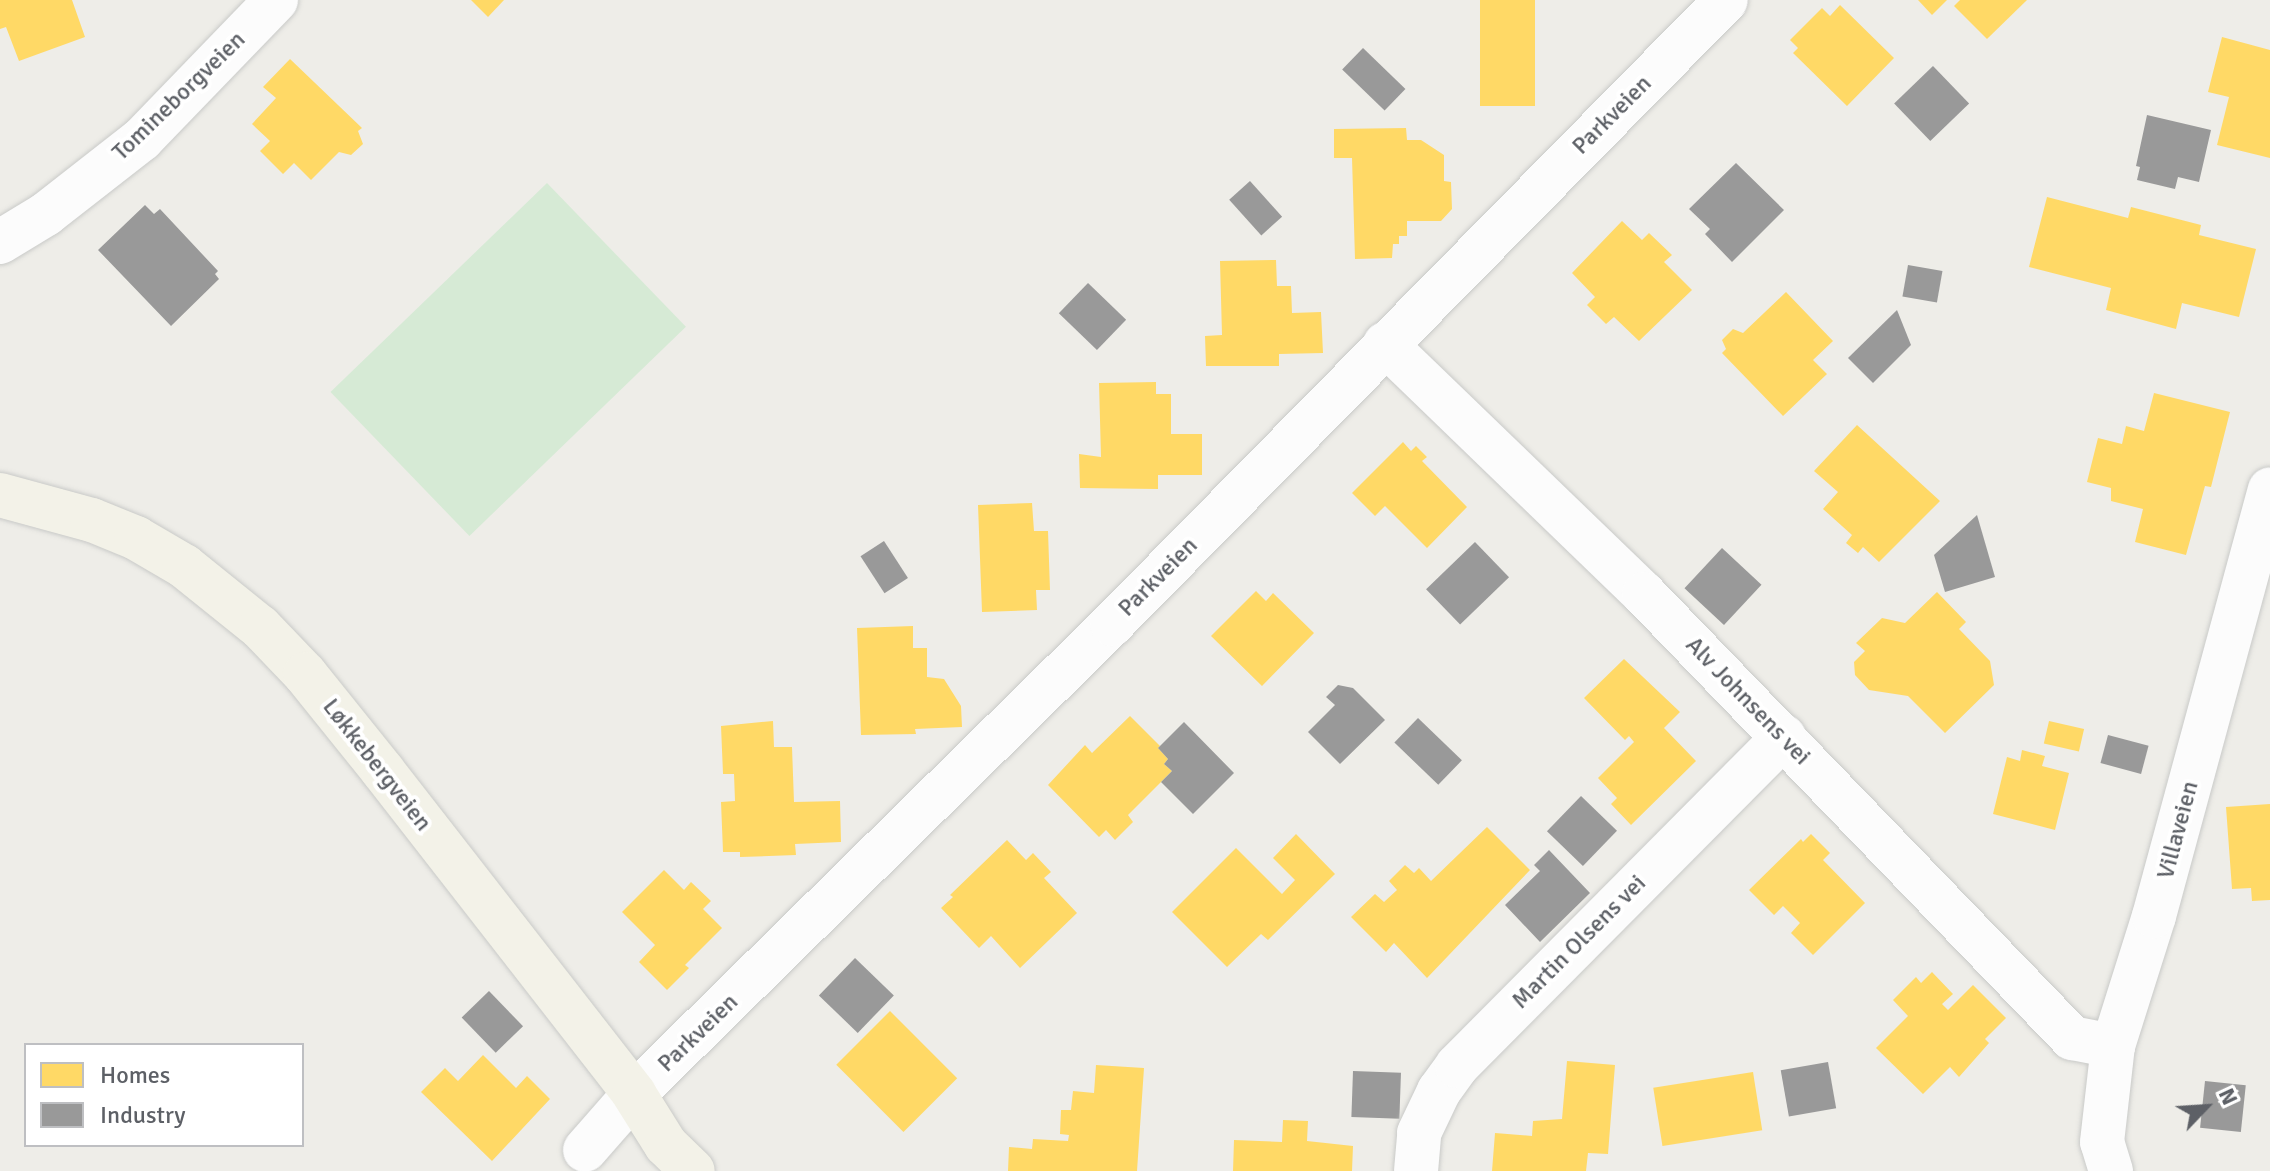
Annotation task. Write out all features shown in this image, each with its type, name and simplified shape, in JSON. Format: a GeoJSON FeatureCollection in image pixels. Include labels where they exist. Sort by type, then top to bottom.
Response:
{"type":"FeatureCollection","features":[{"type":"Feature","properties":{"kind":"main road","name":"Løkkebergveien"},"geometry":{"type":"LineString","coordinates":[[0,495],[78,515],[136,538],[184,566],[260,627],[305,674],[383,771],[634,1094],[675,1162]]}},
{"type":"Feature","properties":{"kind":"street","name":"Tomineborgveien"},"geometry":{"type":"LineString","coordinates":[[0,242],[46,214],[142,139],[276,0]]}},
{"type":"Feature","properties":{"kind":"street","name":"Parkveien"},"geometry":{"type":"LineString","coordinates":[[585,1150],[634,1094],[1112,624],[1726,0]]}},
{"type":"Feature","properties":{"kind":"street","name":"Alv Johnsens vei"},"geometry":{"type":"LineString","coordinates":[[1385,344],[1644,594],[2072,1038],[2113,1046]]}},
{"type":"Feature","properties":{"kind":"street","name":"Villaveien"},"geometry":{"type":"LineString","coordinates":[[2111,1171],[2102,1142],[2113,1046],[2159,901],[2270,490]]}},
{"type":"Feature","properties":{"kind":"street","name":"Martin Olsens vei"},"geometry":{"type":"LineString","coordinates":[[1416,1171],[1419,1133],[1439,1091],[1457,1066],[1784,737]]}},
{"type":"Feature","properties":{"kind":"green space"},"geometry":{"type":"Polygon","coordinates":[[[547,183],[686,327],[469,536],[330,392],[547,183]]]}},
{"type":"Feature","properties":{"kind":"building: Homes"},"geometry":{"type":"Polygon","coordinates":[[[0,0],[72,0],[85,37],[19,61],[6,27],[0,29],[0,0]]]}},
{"type":"Feature","properties":{"kind":"building: Homes"},"geometry":{"type":"Polygon","coordinates":[[[471,0],[504,0],[488,17],[471,0]]]}},
{"type":"Feature","properties":{"kind":"building: Homes"},"geometry":{"type":"Polygon","coordinates":[[[1480,0],[1535,0],[1535,106],[1480,106],[1480,0]]]}},
{"type":"Feature","properties":{"kind":"building: Homes"},"geometry":{"type":"Polygon","coordinates":[[[1918,0],[1947,0],[1932,15],[1918,0]]]}},
{"type":"Feature","properties":{"kind":"building: Homes"},"geometry":{"type":"Polygon","coordinates":[[[1960,0],[2027,0],[1987,39],[1954,6],[1960,0]]]}},
{"type":"Feature","properties":{"kind":"building: Homes"},"geometry":{"type":"Polygon","coordinates":[[[1840,5],[1894,58],[1847,106],[1793,53],[1798,48],[1790,40],[1822,8],[1830,16],[1840,5]]]}},
{"type":"Feature","properties":{"kind":"building: Homes"},"geometry":{"type":"Polygon","coordinates":[[[2222,37],[2270,50],[2270,158],[2217,145],[2229,97],[2208,92],[2222,37]]]}},
{"type":"Feature","properties":{"kind":"building: Homes"},"geometry":{"type":"Polygon","coordinates":[[[290,59],[362,128],[358,131],[363,144],[351,155],[339,152],[311,180],[294,163],[283,174],[260,151],[270,141],[252,124],[276,98],[263,87],[290,59]]]}},
{"type":"Feature","properties":{"kind":"building: Homes"},"geometry":{"type":"Polygon","coordinates":[[[1406,128],[1407,140],[1421,140],[1444,155],[1444,181],[1451,182],[1452,209],[1441,221],[1407,221],[1407,236],[1399,236],[1399,244],[1393,244],[1392,258],[1355,259],[1352,158],[1334,158],[1334,129],[1406,128]]]}},
{"type":"Feature","properties":{"kind":"building: Homes"},"geometry":{"type":"Polygon","coordinates":[[[2047,197],[2128,218],[2131,207],[2201,225],[2199,235],[2256,249],[2239,317],[2182,303],[2176,329],[2106,310],[2111,288],[2029,267],[2047,197]]]}},
{"type":"Feature","properties":{"kind":"building: Homes"},"geometry":{"type":"Polygon","coordinates":[[[1622,221],[1642,240],[1649,233],[1672,255],[1664,262],[1692,290],[1639,341],[1614,317],[1606,324],[1587,305],[1595,297],[1572,273],[1622,221]]]}},
{"type":"Feature","properties":{"kind":"building: Homes"},"geometry":{"type":"Polygon","coordinates":[[[1276,260],[1277,286],[1291,286],[1292,313],[1321,312],[1323,353],[1279,354],[1279,366],[1206,366],[1205,336],[1222,335],[1220,261],[1276,260]]]}},
{"type":"Feature","properties":{"kind":"building: Homes"},"geometry":{"type":"Polygon","coordinates":[[[1786,292],[1833,341],[1813,360],[1827,374],[1783,416],[1722,353],[1726,349],[1722,340],[1733,329],[1743,333],[1786,292]]]}},
{"type":"Feature","properties":{"kind":"building: Homes"},"geometry":{"type":"Polygon","coordinates":[[[1156,382],[1156,394],[1171,394],[1171,434],[1202,434],[1202,475],[1158,475],[1158,489],[1080,488],[1079,454],[1101,457],[1099,383],[1156,382]]]}},
{"type":"Feature","properties":{"kind":"building: Homes"},"geometry":{"type":"Polygon","coordinates":[[[2154,393],[2230,412],[2211,487],[2205,486],[2186,555],[2135,542],[2143,509],[2111,501],[2111,488],[2087,482],[2098,438],[2122,444],[2126,426],[2144,431],[2154,393]]]}},
{"type":"Feature","properties":{"kind":"building: Homes"},"geometry":{"type":"Polygon","coordinates":[[[1857,425],[1940,501],[1879,562],[1863,547],[1858,553],[1846,543],[1852,535],[1823,509],[1838,492],[1814,471],[1857,425]]]}},
{"type":"Feature","properties":{"kind":"building: Homes"},"geometry":{"type":"Polygon","coordinates":[[[1403,442],[1411,451],[1416,446],[1427,457],[1422,461],[1467,507],[1427,548],[1385,506],[1375,516],[1352,493],[1403,442]]]}},
{"type":"Feature","properties":{"kind":"building: Homes"},"geometry":{"type":"Polygon","coordinates":[[[1032,503],[1034,531],[1048,531],[1050,590],[1036,590],[1037,610],[982,612],[978,505],[1032,503]]]}},
{"type":"Feature","properties":{"kind":"building: Homes"},"geometry":{"type":"Polygon","coordinates":[[[1256,591],[1266,601],[1273,593],[1314,633],[1262,686],[1211,636],[1256,591]]]}},
{"type":"Feature","properties":{"kind":"building: Homes"},"geometry":{"type":"Polygon","coordinates":[[[1937,592],[1966,622],[1959,629],[1990,661],[1994,685],[1945,733],[1908,696],[1869,690],[1855,675],[1854,662],[1865,651],[1856,643],[1882,618],[1905,623],[1937,592]]]}},
{"type":"Feature","properties":{"kind":"building: Homes"},"geometry":{"type":"Polygon","coordinates":[[[913,626],[913,648],[927,648],[927,677],[944,679],[961,706],[962,727],[915,729],[916,734],[861,735],[857,628],[913,626]]]}},
{"type":"Feature","properties":{"kind":"building: Homes"},"geometry":{"type":"Polygon","coordinates":[[[1624,659],[1680,712],[1664,728],[1696,761],[1631,825],[1611,804],[1617,798],[1598,778],[1634,742],[1629,736],[1625,740],[1584,698],[1624,659]]]}},
{"type":"Feature","properties":{"kind":"building: Homes"},"geometry":{"type":"Polygon","coordinates":[[[1130,716],[1160,746],[1158,748],[1168,759],[1164,764],[1172,771],[1128,815],[1133,822],[1115,840],[1106,830],[1099,837],[1048,785],[1085,745],[1092,753],[1130,716]]]}},
{"type":"Feature","properties":{"kind":"building: Homes"},"geometry":{"type":"Polygon","coordinates":[[[773,721],[774,747],[792,747],[794,802],[840,801],[841,842],[795,844],[796,855],[740,857],[740,852],[723,852],[721,802],[735,801],[734,774],[723,774],[721,726],[773,721]]]}},
{"type":"Feature","properties":{"kind":"building: Homes"},"geometry":{"type":"Polygon","coordinates":[[[2049,721],[2084,729],[2079,752],[2044,743],[2049,721]]]}},
{"type":"Feature","properties":{"kind":"building: Homes"},"geometry":{"type":"Polygon","coordinates":[[[2022,750],[2045,756],[2042,766],[2069,773],[2055,830],[1993,814],[2007,757],[2020,761],[2022,750]]]}},
{"type":"Feature","properties":{"kind":"building: Homes"},"geometry":{"type":"Polygon","coordinates":[[[2270,804],[2270,900],[2252,901],[2251,888],[2232,889],[2226,807],[2270,804]]]}},
{"type":"Feature","properties":{"kind":"building: Homes"},"geometry":{"type":"Polygon","coordinates":[[[1487,827],[1530,870],[1427,978],[1394,943],[1386,952],[1351,917],[1375,894],[1384,902],[1397,890],[1389,881],[1405,865],[1414,873],[1419,868],[1431,881],[1487,827]]]}},
{"type":"Feature","properties":{"kind":"building: Homes"},"geometry":{"type":"Polygon","coordinates":[[[1296,834],[1335,874],[1268,940],[1261,934],[1227,967],[1172,912],[1236,848],[1282,894],[1295,880],[1273,858],[1296,834]]]}},
{"type":"Feature","properties":{"kind":"building: Homes"},"geometry":{"type":"Polygon","coordinates":[[[1811,834],[1830,853],[1823,860],[1865,903],[1813,955],[1791,933],[1800,923],[1783,906],[1774,915],[1749,890],[1801,839],[1803,842],[1811,834]]]}},
{"type":"Feature","properties":{"kind":"building: Homes"},"geometry":{"type":"Polygon","coordinates":[[[1007,840],[1026,860],[1033,853],[1051,872],[1044,878],[1077,913],[1020,968],[991,936],[979,948],[941,908],[953,897],[950,895],[1007,840]]]}},
{"type":"Feature","properties":{"kind":"building: Homes"},"geometry":{"type":"Polygon","coordinates":[[[664,870],[684,890],[691,882],[711,901],[703,909],[722,928],[685,965],[689,968],[667,990],[639,962],[655,945],[622,912],[664,870]]]}},
{"type":"Feature","properties":{"kind":"building: Homes"},"geometry":{"type":"Polygon","coordinates":[[[1932,972],[1953,994],[1942,1004],[1948,1010],[1973,985],[2006,1018],[1985,1039],[1989,1043],[1959,1077],[1950,1067],[1923,1094],[1876,1048],[1908,1016],[1893,1000],[1916,977],[1921,983],[1932,972]]]}},
{"type":"Feature","properties":{"kind":"building: Homes"},"geometry":{"type":"Polygon","coordinates":[[[890,1011],[957,1078],[903,1132],[836,1065],[890,1011]]]}},
{"type":"Feature","properties":{"kind":"building: Homes"},"geometry":{"type":"Polygon","coordinates":[[[483,1055],[516,1088],[527,1076],[550,1099],[492,1161],[421,1092],[445,1068],[458,1081],[483,1055]]]}},
{"type":"Feature","properties":{"kind":"building: Homes"},"geometry":{"type":"Polygon","coordinates":[[[1567,1061],[1615,1065],[1608,1154],[1588,1153],[1586,1171],[1492,1171],[1495,1133],[1532,1136],[1533,1121],[1562,1119],[1567,1061]]]}},
{"type":"Feature","properties":{"kind":"building: Homes"},"geometry":{"type":"Polygon","coordinates":[[[1096,1065],[1144,1068],[1137,1171],[1008,1171],[1009,1147],[1032,1149],[1033,1139],[1068,1141],[1069,1135],[1060,1134],[1061,1110],[1071,1110],[1073,1091],[1094,1093],[1096,1065]]]}},
{"type":"Feature","properties":{"kind":"building: Homes"},"geometry":{"type":"Polygon","coordinates":[[[1753,1072],[1762,1130],[1662,1146],[1653,1088],[1753,1072]]]}},
{"type":"Feature","properties":{"kind":"building: Homes"},"geometry":{"type":"Polygon","coordinates":[[[1283,1120],[1308,1121],[1307,1141],[1353,1146],[1352,1171],[1233,1171],[1234,1140],[1282,1142],[1283,1120]]]}},
{"type":"Feature","properties":{"kind":"building: Industry"},"geometry":{"type":"Polygon","coordinates":[[[1363,48],[1405,89],[1385,111],[1342,70],[1363,48]]]}},
{"type":"Feature","properties":{"kind":"building: Industry"},"geometry":{"type":"Polygon","coordinates":[[[1933,66],[1969,103],[1930,141],[1894,104],[1933,66]]]}},
{"type":"Feature","properties":{"kind":"building: Industry"},"geometry":{"type":"Polygon","coordinates":[[[2147,115],[2211,130],[2199,182],[2178,177],[2175,189],[2137,180],[2140,167],[2136,166],[2147,115]]]}},
{"type":"Feature","properties":{"kind":"building: Industry"},"geometry":{"type":"Polygon","coordinates":[[[1736,163],[1784,210],[1732,262],[1705,234],[1710,229],[1689,209],[1736,163]]]}},
{"type":"Feature","properties":{"kind":"building: Industry"},"geometry":{"type":"Polygon","coordinates":[[[1250,181],[1282,217],[1261,235],[1229,200],[1250,181]]]}},
{"type":"Feature","properties":{"kind":"building: Industry"},"geometry":{"type":"Polygon","coordinates":[[[145,205],[154,214],[160,209],[218,271],[215,274],[219,279],[171,326],[98,250],[145,205]]]}},
{"type":"Feature","properties":{"kind":"building: Industry"},"geometry":{"type":"Polygon","coordinates":[[[1908,265],[1942,271],[1937,303],[1902,297],[1908,265]]]}},
{"type":"Feature","properties":{"kind":"building: Industry"},"geometry":{"type":"Polygon","coordinates":[[[1088,283],[1126,320],[1097,350],[1059,313],[1088,283]]]}},
{"type":"Feature","properties":{"kind":"building: Industry"},"geometry":{"type":"Polygon","coordinates":[[[1897,310],[1911,345],[1873,383],[1848,358],[1897,310]]]}},
{"type":"Feature","properties":{"kind":"building: Industry"},"geometry":{"type":"Polygon","coordinates":[[[1977,515],[1995,577],[1945,592],[1934,555],[1977,515]]]}},
{"type":"Feature","properties":{"kind":"building: Industry"},"geometry":{"type":"Polygon","coordinates":[[[884,541],[908,578],[884,593],[861,556],[884,541]]]}},
{"type":"Feature","properties":{"kind":"building: Industry"},"geometry":{"type":"Polygon","coordinates":[[[1475,542],[1509,577],[1460,624],[1426,589],[1475,542]]]}},
{"type":"Feature","properties":{"kind":"building: Industry"},"geometry":{"type":"Polygon","coordinates":[[[1722,548],[1761,585],[1724,625],[1684,588],[1722,548]]]}},
{"type":"Feature","properties":{"kind":"building: Industry"},"geometry":{"type":"Polygon","coordinates":[[[1338,685],[1353,688],[1385,720],[1340,764],[1308,732],[1335,705],[1326,697],[1338,685]]]}},
{"type":"Feature","properties":{"kind":"building: Industry"},"geometry":{"type":"Polygon","coordinates":[[[1418,718],[1462,760],[1438,785],[1394,742],[1418,718]]]}},
{"type":"Feature","properties":{"kind":"building: Industry"},"geometry":{"type":"Polygon","coordinates":[[[1184,722],[1234,773],[1193,814],[1161,782],[1172,771],[1164,764],[1168,759],[1158,748],[1184,722]]]}},
{"type":"Feature","properties":{"kind":"building: Industry"},"geometry":{"type":"Polygon","coordinates":[[[2108,735],[2149,746],[2141,774],[2100,763],[2108,735]]]}},
{"type":"Feature","properties":{"kind":"building: Industry"},"geometry":{"type":"Polygon","coordinates":[[[1581,796],[1617,831],[1583,866],[1547,831],[1581,796]]]}},
{"type":"Feature","properties":{"kind":"building: Industry"},"geometry":{"type":"Polygon","coordinates":[[[1549,850],[1590,893],[1540,942],[1505,905],[1540,871],[1534,865],[1549,850]]]}},
{"type":"Feature","properties":{"kind":"building: Industry"},"geometry":{"type":"Polygon","coordinates":[[[855,958],[894,996],[858,1033],[819,995],[855,958]]]}},
{"type":"Feature","properties":{"kind":"building: Industry"},"geometry":{"type":"Polygon","coordinates":[[[489,991],[523,1026],[496,1053],[462,1017],[489,991]]]}},
{"type":"Feature","properties":{"kind":"building: Industry"},"geometry":{"type":"Polygon","coordinates":[[[1828,1062],[1836,1108],[1789,1117],[1781,1070],[1828,1062]]]}},
{"type":"Feature","properties":{"kind":"building: Industry"},"geometry":{"type":"Polygon","coordinates":[[[1353,1071],[1401,1073],[1399,1119],[1351,1117],[1353,1071]]]}},
{"type":"Feature","properties":{"kind":"building: Industry"},"geometry":{"type":"Polygon","coordinates":[[[2205,1081],[2246,1085],[2241,1132],[2200,1128],[2205,1081]]]}}]}
